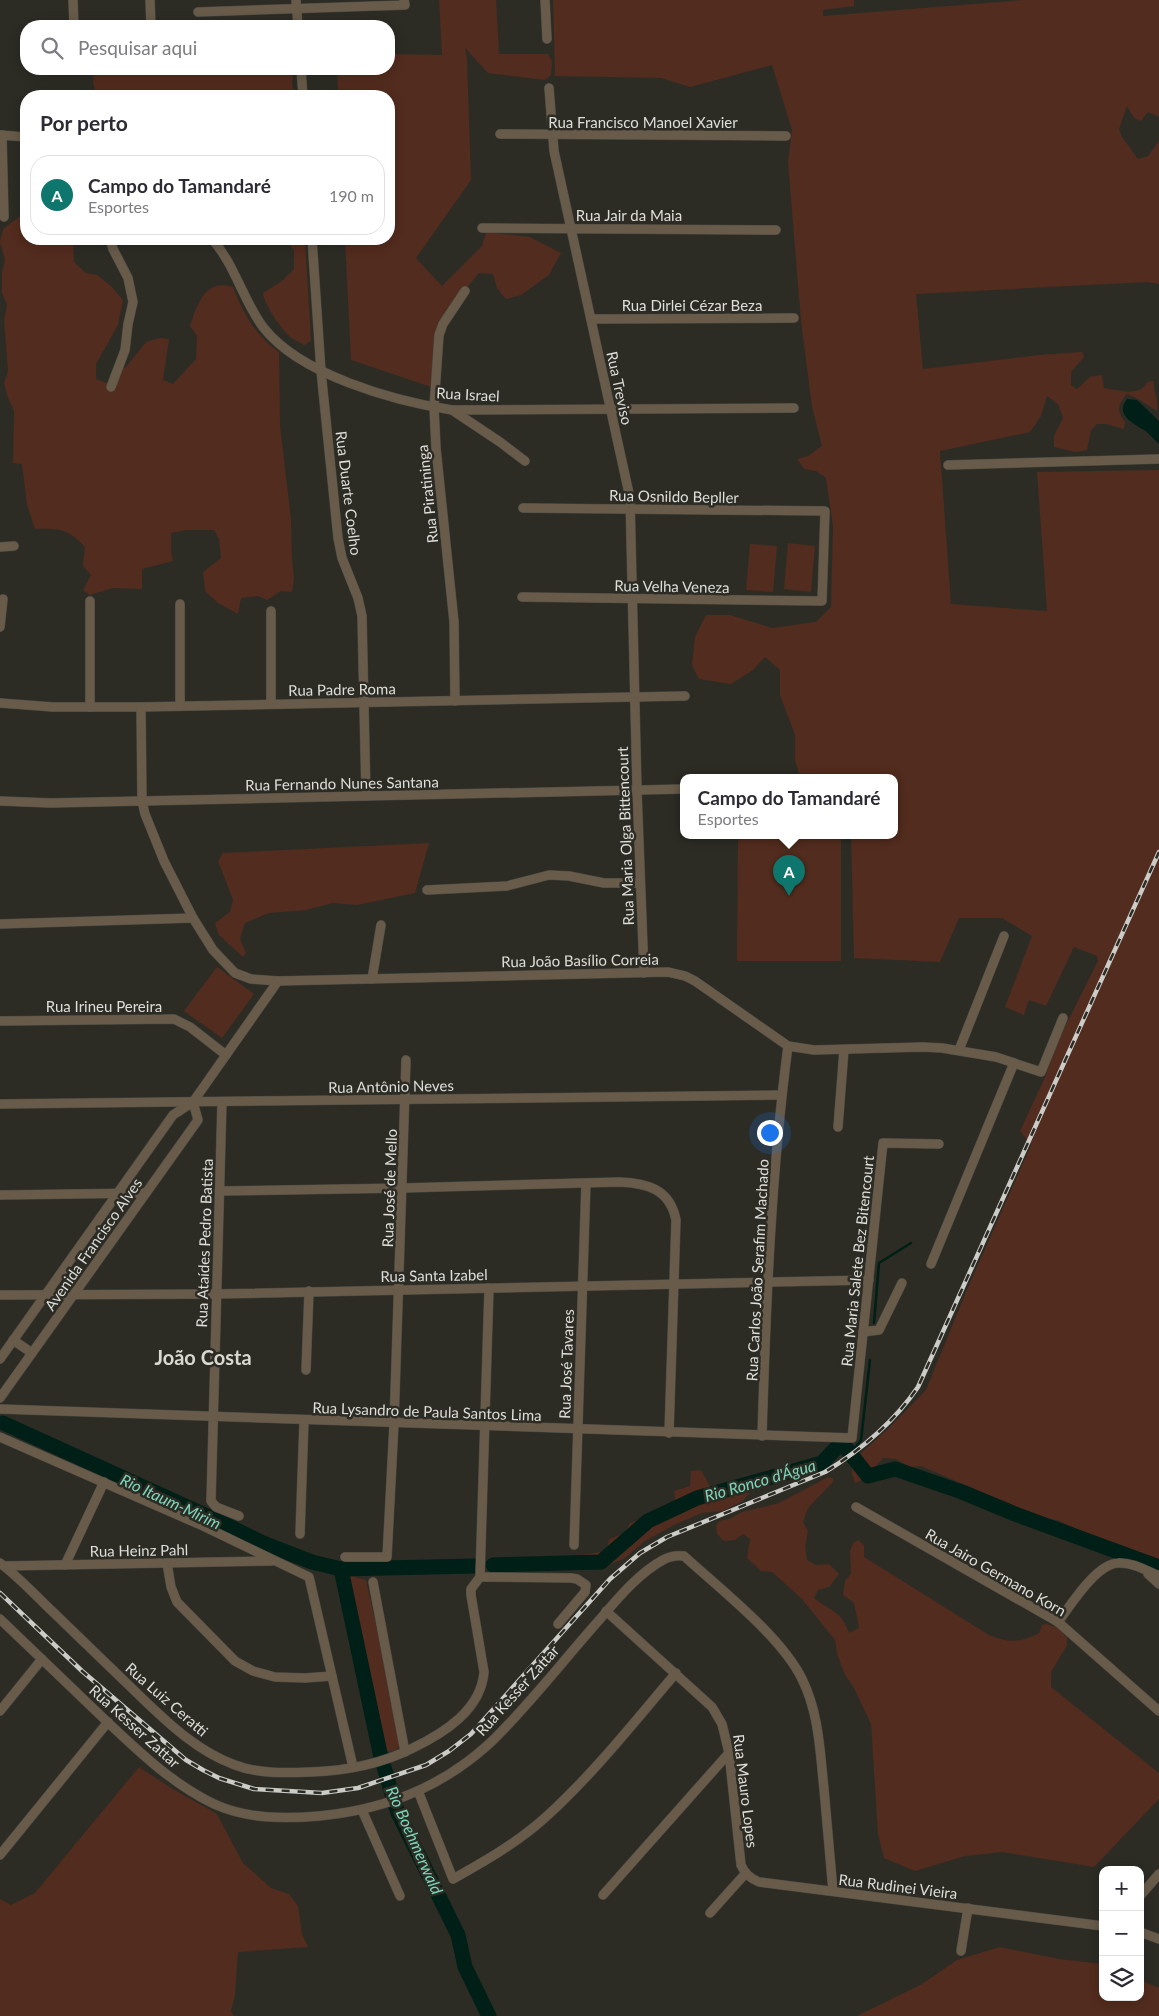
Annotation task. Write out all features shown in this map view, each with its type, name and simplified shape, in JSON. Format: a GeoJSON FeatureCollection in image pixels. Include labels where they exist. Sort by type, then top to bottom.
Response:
{"type":"FeatureCollection","features":[{"type":"Feature","properties":{"kind":"street"},"geometry":{"type":"LineString","coordinates":[[73,0],[74,20]]}},
{"type":"Feature","properties":{"kind":"street"},"geometry":{"type":"LineString","coordinates":[[150,0],[151,20]]}},
{"type":"Feature","properties":{"kind":"street"},"geometry":{"type":"LineString","coordinates":[[545,0],[547,39]]}},
{"type":"Feature","properties":{"kind":"street"},"geometry":{"type":"LineString","coordinates":[[198,12],[296,4],[404,2]]}},
{"type":"Feature","properties":{"kind":"street"},"geometry":{"type":"LineString","coordinates":[[296,4],[297,20]]}},
{"type":"Feature","properties":{"kind":"street"},"geometry":{"type":"LineString","coordinates":[[301,75],[303,90]]}},
{"type":"Feature","properties":{"kind":"street","name":"Rua Treviso"},"geometry":{"type":"LineString","coordinates":[[548,88],[552,135],[570,228],[611,410],[631,510],[634,698]]}},
{"type":"Feature","properties":{"kind":"street","name":"Rua Francisco Manoel Xavier"},"geometry":{"type":"LineString","coordinates":[[500,134],[786,136]]}},
{"type":"Feature","properties":{"kind":"street"},"geometry":{"type":"LineString","coordinates":[[4,217],[1,135],[20,137]]}},
{"type":"Feature","properties":{"kind":"street","name":"Rua Jair da Maia"},"geometry":{"type":"LineString","coordinates":[[482,228],[776,230]]}},
{"type":"Feature","properties":{"kind":"street"},"geometry":{"type":"LineString","coordinates":[[111,387],[125,350],[133,302],[128,278],[112,245]]}},
{"type":"Feature","properties":{"kind":"street","name":"Rua Israel"},"geometry":{"type":"LineString","coordinates":[[217,245],[227,258],[248,303],[264,328],[280,346],[290,354],[321,371],[351,384],[434,407],[452,410],[794,408]]}},
{"type":"Feature","properties":{"kind":"street","name":"Rua Duarte Coelho"},"geometry":{"type":"LineString","coordinates":[[312,245],[321,371],[339,543],[345,568],[361,607],[366,796]]}},
{"type":"Feature","properties":{"kind":"street","name":"Rua Piratininga"},"geometry":{"type":"LineString","coordinates":[[455,701],[454,622],[436,448],[434,407],[439,335],[443,324],[465,291]]}},
{"type":"Feature","properties":{"kind":"street","name":"Rua Dirlei Cézar Beza"},"geometry":{"type":"LineString","coordinates":[[591,319],[794,318]]}},
{"type":"Feature","properties":{"kind":"street"},"geometry":{"type":"LineString","coordinates":[[452,410],[525,461]]}},
{"type":"Feature","properties":{"kind":"street"},"geometry":{"type":"LineString","coordinates":[[948,465],[1159,459]]}},
{"type":"Feature","properties":{"kind":"street","name":"Rua Osnildo Bepller"},"geometry":{"type":"LineString","coordinates":[[523,508],[825,511],[822,602]]}},
{"type":"Feature","properties":{"kind":"street"},"geometry":{"type":"LineString","coordinates":[[0,547],[14,546]]}},
{"type":"Feature","properties":{"kind":"street","name":"Rua Velha Veneza"},"geometry":{"type":"LineString","coordinates":[[522,597],[822,602]]}},
{"type":"Feature","properties":{"kind":"street"},"geometry":{"type":"LineString","coordinates":[[0,627],[3,599]]}},
{"type":"Feature","properties":{"kind":"street"},"geometry":{"type":"LineString","coordinates":[[90,601],[90,707]]}},
{"type":"Feature","properties":{"kind":"street"},"geometry":{"type":"LineString","coordinates":[[180,604],[180,706]]}},
{"type":"Feature","properties":{"kind":"street"},"geometry":{"type":"LineString","coordinates":[[270,611],[271,704]]}},
{"type":"Feature","properties":{"kind":"street","name":"Rua Padre Roma"},"geometry":{"type":"LineString","coordinates":[[0,703],[141,707],[685,696]]}},
{"type":"Feature","properties":{"kind":"street","name":"Rua Maria Olga Bittencourt"},"geometry":{"type":"LineString","coordinates":[[634,698],[644,972]]}},
{"type":"Feature","properties":{"kind":"street","name":"Rua João Basílio Correia"},"geometry":{"type":"LineString","coordinates":[[141,707],[142,801],[164,861],[193,918],[213,950],[235,973],[251,979],[278,981],[644,972],[677,974],[695,981],[788,1046],[814,1050],[923,1047],[959,1050],[1014,1063],[1041,1072],[1063,1018]]}},
{"type":"Feature","properties":{"kind":"street","name":"Rua Fernando Nunes Santana"},"geometry":{"type":"LineString","coordinates":[[0,801],[51,803],[680,789]]}},
{"type":"Feature","properties":{"kind":"street"},"geometry":{"type":"LineString","coordinates":[[427,890],[507,886],[549,875],[569,876],[604,883],[640,883]]}},
{"type":"Feature","properties":{"kind":"street"},"geometry":{"type":"LineString","coordinates":[[0,924],[193,918]]}},
{"type":"Feature","properties":{"kind":"street"},"geometry":{"type":"LineString","coordinates":[[372,979],[381,925]]}},
{"type":"Feature","properties":{"kind":"street"},"geometry":{"type":"LineString","coordinates":[[959,1050],[1004,936]]}},
{"type":"Feature","properties":{"kind":"street","name":"Avenida Francisco Alves"},"geometry":{"type":"LineString","coordinates":[[0,1359],[173,1115],[193,1102],[278,981]]}},
{"type":"Feature","properties":{"kind":"street","name":"Rua Irineu Pereira"},"geometry":{"type":"LineString","coordinates":[[0,1021],[174,1019],[190,1027],[226,1055]]}},
{"type":"Feature","properties":{"kind":"street","name":"Rua Carlos João Serafim Machado"},"geometry":{"type":"LineString","coordinates":[[762,1436],[767,1282],[782,1095],[788,1046]]}},
{"type":"Feature","properties":{"kind":"street"},"geometry":{"type":"LineString","coordinates":[[838,1127],[844,1050]]}},
{"type":"Feature","properties":{"kind":"street","name":"Rua José de Mello"},"geometry":{"type":"LineString","coordinates":[[345,1557],[387,1557],[394,1424],[406,1060]]}},
{"type":"Feature","properties":{"kind":"street"},"geometry":{"type":"LineString","coordinates":[[931,1264],[1014,1063]]}},
{"type":"Feature","properties":{"kind":"street","name":"Rua Antônio Neves"},"geometry":{"type":"LineString","coordinates":[[0,1104],[782,1095]]}},
{"type":"Feature","properties":{"kind":"street","name":"Avenida Francisco Alves"},"geometry":{"type":"LineString","coordinates":[[0,1398],[198,1120],[193,1102]]}},
{"type":"Feature","properties":{"kind":"street","name":"Rua Ataídes Pedro Batista"},"geometry":{"type":"LineString","coordinates":[[222,1102],[211,1501],[216,1506],[240,1516]]}},
{"type":"Feature","properties":{"kind":"street","name":"Rua Maria Salete Bez Bitencourt"},"geometry":{"type":"LineString","coordinates":[[852,1438],[883,1143],[939,1144]]}},
{"type":"Feature","properties":{"kind":"street"},"geometry":{"type":"LineString","coordinates":[[219,1191],[630,1182],[649,1186],[664,1195],[671,1203],[676,1220],[670,1432]]}},
{"type":"Feature","properties":{"kind":"street","name":"Rua José Tavares"},"geometry":{"type":"LineString","coordinates":[[574,1545],[586,1183]]}},
{"type":"Feature","properties":{"kind":"street"},"geometry":{"type":"LineString","coordinates":[[0,1195],[146,1192]]}},
{"type":"Feature","properties":{"kind":"street","name":"Rua Santa Izabel"},"geometry":{"type":"LineString","coordinates":[[0,1295],[216,1294],[869,1280]]}},
{"type":"Feature","properties":{"kind":"street"},"geometry":{"type":"LineString","coordinates":[[863,1332],[879,1330],[902,1283]]}},
{"type":"Feature","properties":{"kind":"street"},"geometry":{"type":"LineString","coordinates":[[489,1288],[480,1577],[566,1578],[582,1582],[586,1585],[585,1592],[558,1624]]}},
{"type":"Feature","properties":{"kind":"street"},"geometry":{"type":"LineString","coordinates":[[306,1370],[309,1292]]}},
{"type":"Feature","properties":{"kind":"street"},"geometry":{"type":"LineString","coordinates":[[14,1340],[32,1353]]}},
{"type":"Feature","properties":{"kind":"street","name":"Rua Lysandro de Paula Santos Lima"},"geometry":{"type":"LineString","coordinates":[[0,1409],[213,1418],[852,1438]]}},
{"type":"Feature","properties":{"kind":"street"},"geometry":{"type":"LineString","coordinates":[[300,1534],[304,1421]]}},
{"type":"Feature","properties":{"kind":"street"},"geometry":{"type":"LineString","coordinates":[[0,1437],[221,1534],[309,1577],[353,1767]]}},
{"type":"Feature","properties":{"kind":"street"},"geometry":{"type":"LineString","coordinates":[[65,1565],[104,1482]]}},
{"type":"Feature","properties":{"kind":"street","name":"Rua Jairo Germano Korn"},"geometry":{"type":"LineString","coordinates":[[856,1507],[1058,1622],[1159,1711]]}},
{"type":"Feature","properties":{"kind":"street","name":"Rua Kesser Zattar"},"geometry":{"type":"LineString","coordinates":[[0,1619],[133,1746],[173,1778],[203,1798],[225,1808],[246,1814],[287,1818],[323,1815],[362,1810],[398,1799],[418,1791],[465,1764],[490,1743],[606,1611],[650,1569],[665,1559],[677,1555],[684,1556],[763,1629],[788,1657],[801,1678],[812,1707],[818,1734],[833,1891]]}},
{"type":"Feature","properties":{"kind":"street","name":"Rua Heinz Pahl"},"geometry":{"type":"LineString","coordinates":[[2,1565],[274,1561]]}},
{"type":"Feature","properties":{"kind":"street"},"geometry":{"type":"LineString","coordinates":[[167,1563],[171,1587],[177,1602],[235,1661],[253,1671],[275,1677],[305,1678],[332,1676]]}},
{"type":"Feature","properties":{"kind":"street"},"geometry":{"type":"LineString","coordinates":[[1058,1622],[1095,1576],[1108,1566],[1117,1563],[1127,1564],[1159,1576]]}},
{"type":"Feature","properties":{"kind":"street","name":"Rua Luiz Ceratti"},"geometry":{"type":"LineString","coordinates":[[2,1565],[159,1714],[211,1754],[236,1766],[262,1771],[301,1772],[353,1767],[387,1760],[430,1739],[466,1711],[480,1692],[484,1672],[470,1595],[471,1589],[480,1577]]}},
{"type":"Feature","properties":{"kind":"street"},"geometry":{"type":"LineString","coordinates":[[1142,1569],[1159,1584]]}},
{"type":"Feature","properties":{"kind":"street"},"geometry":{"type":"LineString","coordinates":[[373,1582],[406,1752]]}},
{"type":"Feature","properties":{"kind":"street","name":"Rua Mauro Lopes"},"geometry":{"type":"LineString","coordinates":[[606,1611],[702,1696],[718,1715],[726,1736],[729,1753],[741,1865],[745,1874]]}},
{"type":"Feature","properties":{"kind":"street"},"geometry":{"type":"LineString","coordinates":[[0,1711],[42,1660]]}},
{"type":"Feature","properties":{"kind":"street"},"geometry":{"type":"LineString","coordinates":[[418,1791],[453,1878],[505,1848],[547,1816],[582,1782],[676,1673]]}},
{"type":"Feature","properties":{"kind":"street"},"geometry":{"type":"LineString","coordinates":[[0,1855],[108,1722]]}},
{"type":"Feature","properties":{"kind":"street"},"geometry":{"type":"LineString","coordinates":[[603,1895],[729,1753]]}},
{"type":"Feature","properties":{"kind":"street"},"geometry":{"type":"LineString","coordinates":[[362,1810],[400,1896]]}},
{"type":"Feature","properties":{"kind":"street"},"geometry":{"type":"LineString","coordinates":[[710,1914],[745,1874]]}},
{"type":"Feature","properties":{"kind":"street","name":"Rua Rudinei Vieira"},"geometry":{"type":"LineString","coordinates":[[745,1874],[759,1882],[1099,1925]]}},
{"type":"Feature","properties":{"kind":"street"},"geometry":{"type":"LineString","coordinates":[[1144,1891],[1159,1874]]}},
{"type":"Feature","properties":{"kind":"street"},"geometry":{"type":"LineString","coordinates":[[961,1951],[968,1908]]}},
{"type":"Feature","properties":{"kind":"street"},"geometry":{"type":"LineString","coordinates":[[1144,1933],[1159,1939]]}},
{"type":"Feature","properties":{"kind":"shaded area"},"geometry":{"type":"Polygon","coordinates":[[[439,0],[496,0],[499,54],[548,54],[552,61],[551,75],[545,80],[488,73],[465,48],[471,180],[416,258],[442,286],[482,246],[486,232],[530,237],[561,253],[549,275],[521,295],[506,299],[497,288],[493,274],[479,273],[440,324],[434,388],[351,360],[345,245],[395,245],[395,90],[338,90],[337,75],[395,75],[395,54],[442,55],[439,0]]]}},
{"type":"Feature","properties":{"kind":"shaded area"},"geometry":{"type":"Polygon","coordinates":[[[553,0],[854,0],[854,6],[823,10],[823,16],[1023,0],[1159,0],[1159,117],[1148,112],[1141,121],[1134,118],[1127,106],[1119,129],[1122,137],[1138,159],[1148,156],[1159,141],[1159,284],[1147,282],[916,294],[923,369],[1039,355],[1082,352],[1084,357],[1071,372],[1071,385],[1077,389],[1090,377],[1102,375],[1104,388],[1122,391],[1140,390],[1147,382],[1154,381],[1157,411],[1127,394],[1119,408],[1125,422],[1124,429],[1106,424],[1097,424],[1091,430],[1087,450],[1076,452],[1054,447],[1054,436],[1063,418],[1058,404],[1047,396],[1041,416],[1030,432],[940,451],[951,604],[1047,611],[1037,472],[1159,470],[1159,1564],[1121,1551],[1058,1520],[1045,1519],[921,1466],[910,1467],[896,1459],[883,1458],[865,1479],[855,1483],[852,1474],[852,1461],[888,1429],[926,1390],[966,1292],[1031,1145],[1020,1131],[1046,1075],[1056,1045],[1098,961],[1097,956],[1074,947],[1046,1006],[1029,1000],[1024,1015],[1005,1007],[1032,936],[1002,918],[959,918],[940,962],[854,958],[851,839],[898,839],[898,774],[799,774],[795,760],[795,735],[780,695],[780,670],[765,657],[753,670],[731,684],[699,679],[692,665],[695,637],[706,615],[730,615],[772,628],[816,622],[831,607],[833,526],[826,478],[816,471],[804,469],[797,459],[808,456],[822,446],[812,407],[801,321],[788,162],[792,130],[772,65],[690,87],[661,78],[554,76],[553,0]]]}},
{"type":"Feature","properties":{"kind":"shaded area"},"geometry":{"type":"Polygon","coordinates":[[[94,75],[293,75],[294,90],[95,90],[94,75]]]}},
{"type":"Feature","properties":{"kind":"shaded area"},"geometry":{"type":"Polygon","coordinates":[[[20,217],[20,245],[73,245],[74,262],[86,273],[97,275],[111,286],[123,300],[118,325],[96,364],[96,379],[107,383],[117,371],[126,367],[146,342],[160,338],[169,339],[163,380],[173,384],[196,359],[197,336],[190,326],[199,302],[215,286],[233,287],[251,323],[264,339],[279,352],[280,425],[291,519],[294,578],[292,592],[281,591],[267,600],[258,596],[241,598],[238,614],[218,603],[205,591],[203,572],[221,558],[219,539],[214,530],[186,530],[171,533],[173,561],[142,569],[142,589],[113,588],[90,595],[83,590],[91,575],[83,566],[85,547],[74,536],[63,531],[35,529],[27,505],[22,464],[13,463],[14,411],[4,383],[8,372],[4,320],[7,305],[2,293],[2,272],[5,260],[0,242],[3,229],[20,217]]]}},
{"type":"Feature","properties":{"kind":"shaded area"},"geometry":{"type":"Polygon","coordinates":[[[290,245],[305,245],[311,341],[304,345],[289,336],[279,325],[270,311],[263,293],[282,281],[294,269],[294,250],[290,245]]]}},
{"type":"Feature","properties":{"kind":"shaded area"},"geometry":{"type":"Polygon","coordinates":[[[788,543],[815,546],[811,592],[784,589],[788,543]]]}},
{"type":"Feature","properties":{"kind":"shaded area"},"geometry":{"type":"Polygon","coordinates":[[[750,544],[777,546],[773,592],[746,590],[750,544]]]}},
{"type":"Feature","properties":{"kind":"shaded area"},"geometry":{"type":"Polygon","coordinates":[[[738,839],[841,839],[841,961],[737,961],[738,839]]]}},
{"type":"Feature","properties":{"kind":"shaded area"},"geometry":{"type":"Polygon","coordinates":[[[429,843],[415,893],[357,905],[333,903],[306,910],[269,913],[245,923],[240,939],[246,953],[243,957],[219,935],[215,923],[230,912],[233,900],[218,861],[223,853],[429,843]]]}},
{"type":"Feature","properties":{"kind":"shaded area"},"geometry":{"type":"Polygon","coordinates":[[[217,967],[254,994],[222,1038],[184,1011],[217,967]]]}},
{"type":"Feature","properties":{"kind":"shaded area"},"geometry":{"type":"Polygon","coordinates":[[[769,1469],[774,1473],[769,1482],[754,1487],[743,1501],[722,1511],[702,1513],[674,1525],[645,1541],[625,1558],[600,1569],[498,1569],[502,1561],[550,1560],[607,1551],[609,1539],[625,1533],[630,1523],[660,1513],[676,1504],[674,1491],[690,1486],[691,1471],[701,1470],[711,1488],[726,1486],[733,1480],[743,1480],[769,1469]]]}},
{"type":"Feature","properties":{"kind":"shaded area"},"geometry":{"type":"Polygon","coordinates":[[[828,1477],[833,1478],[833,1482],[808,1508],[803,1522],[808,1531],[805,1547],[807,1560],[816,1565],[829,1564],[839,1574],[829,1587],[818,1590],[814,1598],[835,1612],[843,1620],[849,1633],[859,1628],[854,1603],[843,1595],[845,1581],[851,1574],[850,1551],[853,1543],[858,1540],[864,1545],[864,1557],[989,1635],[1009,1641],[1026,1639],[1039,1633],[1042,1625],[1045,1624],[1057,1627],[1067,1637],[1067,1645],[1051,1672],[1051,1687],[1159,1773],[1159,1799],[1094,1867],[1003,1852],[965,1856],[915,1871],[884,1858],[878,1834],[871,1724],[853,1686],[845,1675],[837,1654],[835,1640],[801,1598],[772,1572],[761,1571],[747,1558],[750,1539],[743,1534],[735,1540],[724,1541],[717,1534],[716,1525],[720,1521],[729,1519],[742,1512],[779,1503],[828,1477]]]}},
{"type":"Feature","properties":{"kind":"shaded area"},"geometry":{"type":"Polygon","coordinates":[[[351,1576],[366,1580],[402,1743],[396,1750],[375,1755],[372,1752],[341,1591],[351,1576]]]}},
{"type":"Feature","properties":{"kind":"shaded area"},"geometry":{"type":"Polygon","coordinates":[[[139,1767],[217,1814],[243,1863],[271,1888],[289,1894],[298,1906],[302,1934],[308,1947],[238,1952],[235,1995],[231,2011],[234,2016],[0,2016],[0,1899],[11,1905],[35,1893],[139,1767]]]}},
{"type":"Feature","properties":{"kind":"shaded area"},"geometry":{"type":"Polygon","coordinates":[[[1000,1947],[1059,1959],[1099,1964],[1099,2001],[1144,2001],[1144,1982],[1159,1988],[1159,2016],[857,2016],[922,1984],[957,1960],[1000,1947]]]}},
{"type":"Feature","properties":{"kind":"water"},"geometry":{"type":"Polygon","coordinates":[[[1127,399],[1137,400],[1159,421],[1159,444],[1146,431],[1126,417],[1123,409],[1127,399]]]}},
{"type":"Feature","properties":{"kind":"waterway"},"geometry":{"type":"LineString","coordinates":[[874,1323],[879,1263],[911,1243]]}},
{"type":"Feature","properties":{"kind":"waterway"},"geometry":{"type":"LineString","coordinates":[[846,1448],[855,1448],[861,1440],[870,1360]]}},
{"type":"Feature","properties":{"kind":"waterway","name":"Rio Itaum-Mirim"},"geometry":{"type":"LineString","coordinates":[[3,1423],[263,1543],[312,1562],[341,1569],[474,1566]]}},
{"type":"Feature","properties":{"kind":"waterway","name":"Rio Ronco d'Água"},"geometry":{"type":"LineString","coordinates":[[493,1565],[601,1562],[648,1521],[697,1498],[822,1463],[839,1445],[846,1448],[868,1476],[895,1469],[962,1492],[1015,1514],[1159,1567]]}},
{"type":"Feature","properties":{"kind":"waterway","name":"Rio Boehmerwald"},"geometry":{"type":"LineString","coordinates":[[341,1569],[380,1753],[398,1813],[458,1935],[465,1967],[489,2016]]}},
{"type":"Feature","properties":{"kind":"railway"},"geometry":{"type":"LineString","coordinates":[[0,1593],[82,1671],[186,1760],[219,1778],[254,1789],[322,1793],[358,1788],[426,1765],[449,1751],[471,1734],[610,1579],[640,1553],[667,1537],[825,1472],[864,1445],[909,1400],[918,1387],[1159,852]]}},
{"type":"Feature","properties":{"kind":"place","name":"Campo do Tamandaré"},"geometry":{"type":"Point","coordinates":[789,896]}},
{"type":"Feature","properties":{"kind":"district","name":"João Costa"},"geometry":{"type":"Point","coordinates":[203,1357]}}]}
